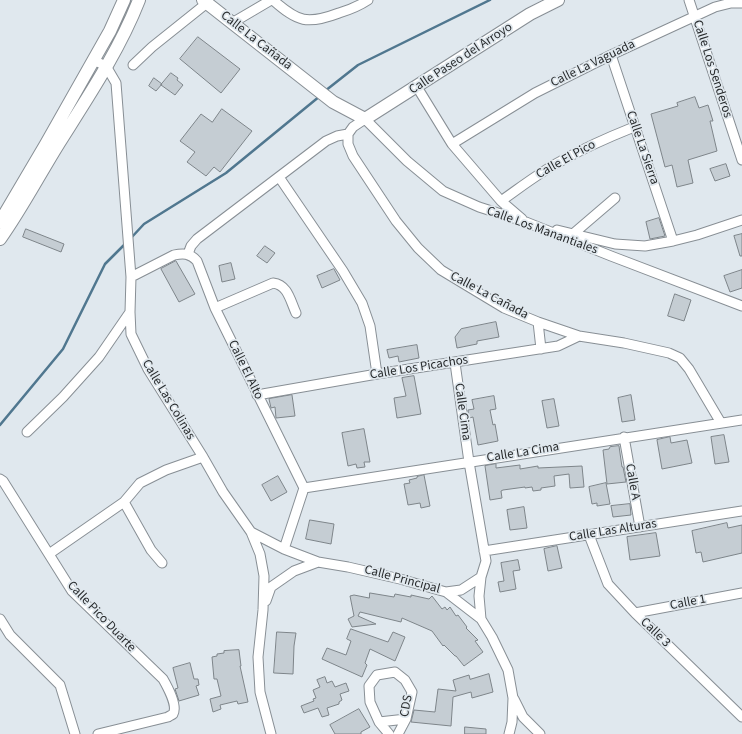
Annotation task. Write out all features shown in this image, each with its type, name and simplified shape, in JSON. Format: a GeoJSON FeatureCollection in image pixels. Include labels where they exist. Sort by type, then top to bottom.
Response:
{"type":"FeatureCollection","features":[{"type":"Feature","properties":{"kind":"main road"},"geometry":{"type":"LineString","coordinates":[[0,222],[110,31],[124,0]]}},
{"type":"Feature","properties":{"kind":"main road"},"geometry":{"type":"LineString","coordinates":[[0,239],[25,201],[123,37],[139,0]]}},
{"type":"Feature","properties":{"kind":"main road","name":"Calle Paseo del Arroyo"},"geometry":{"type":"LineString","coordinates":[[365,119],[530,14],[558,0]]}},
{"type":"Feature","properties":{"kind":"main road","name":"Calle La Cañada"},"geometry":{"type":"LineString","coordinates":[[205,2],[333,102],[365,119]]}},
{"type":"Feature","properties":{"kind":"street"},"geometry":{"type":"LineString","coordinates":[[232,23],[272,0],[287,13],[299,18],[311,20],[322,19],[352,8],[368,0]]}},
{"type":"Feature","properties":{"kind":"street","name":"Calle Los Senderos"},"geometry":{"type":"LineString","coordinates":[[689,0],[742,160]]}},
{"type":"Feature","properties":{"kind":"street"},"geometry":{"type":"LineString","coordinates":[[133,64],[205,2]]}},
{"type":"Feature","properties":{"kind":"street","name":"Calle La Vaguada"},"geometry":{"type":"LineString","coordinates":[[452,144],[535,93],[611,54],[715,7],[731,3],[742,3]]}},
{"type":"Feature","properties":{"kind":"street","name":"Calle La Sierra"},"geometry":{"type":"LineString","coordinates":[[611,54],[673,242]]}},
{"type":"Feature","properties":{"kind":"street"},"geometry":{"type":"LineString","coordinates":[[93,60],[106,66]]}},
{"type":"Feature","properties":{"kind":"street","name":"Calle Las Colinas"},"geometry":{"type":"LineString","coordinates":[[106,66],[116,83],[131,277],[131,334],[148,369],[223,492],[251,532],[260,554],[264,576],[263,610],[258,664],[260,692],[271,734]]}},
{"type":"Feature","properties":{"kind":"street"},"geometry":{"type":"LineString","coordinates":[[417,87],[452,144],[501,201],[526,222],[615,244],[646,246],[673,242],[742,220]]}},
{"type":"Feature","properties":{"kind":"street"},"geometry":{"type":"LineString","coordinates":[[131,277],[174,255],[181,253],[188,254],[191,246],[197,240],[278,177],[326,141],[348,134],[353,127],[365,119]]}},
{"type":"Feature","properties":{"kind":"street","name":"Calle Los Manantiales"},"geometry":{"type":"LineString","coordinates":[[365,119],[407,161],[443,191],[479,207],[526,222],[742,306]]}},
{"type":"Feature","properties":{"kind":"street","name":"Calle El Pico"},"geometry":{"type":"LineString","coordinates":[[501,201],[538,174],[561,160],[634,126]]}},
{"type":"Feature","properties":{"kind":"street","name":"Calle La Cañada"},"geometry":{"type":"LineString","coordinates":[[348,134],[348,144],[353,156],[396,221],[418,248],[441,270],[504,308],[538,322],[579,336],[632,345],[668,353],[680,358],[689,369],[721,423]]}},
{"type":"Feature","properties":{"kind":"street"},"geometry":{"type":"LineString","coordinates":[[278,177],[343,271],[362,302],[370,326],[377,374]]}},
{"type":"Feature","properties":{"kind":"street"},"geometry":{"type":"LineString","coordinates":[[573,234],[615,198]]}},
{"type":"Feature","properties":{"kind":"street","name":"Calle El Alto"},"geometry":{"type":"LineString","coordinates":[[188,254],[197,261],[215,308],[304,488]]}},
{"type":"Feature","properties":{"kind":"street"},"geometry":{"type":"LineString","coordinates":[[215,308],[273,283],[283,286],[286,289],[296,313]]}},
{"type":"Feature","properties":{"kind":"street"},"geometry":{"type":"LineString","coordinates":[[27,432],[63,397],[100,357],[130,312]]}},
{"type":"Feature","properties":{"kind":"street"},"geometry":{"type":"LineString","coordinates":[[538,322],[541,349]]}},
{"type":"Feature","properties":{"kind":"street","name":"Calle Los Picachos"},"geometry":{"type":"LineString","coordinates":[[257,395],[377,374],[558,346],[579,336]]}},
{"type":"Feature","properties":{"kind":"street","name":"Calle Cima"},"geometry":{"type":"LineString","coordinates":[[455,362],[469,462],[486,561],[481,577],[479,596],[481,619]]}},
{"type":"Feature","properties":{"kind":"street","name":"Calle La Cima"},"geometry":{"type":"LineString","coordinates":[[304,488],[624,437],[742,420]]}},
{"type":"Feature","properties":{"kind":"street","name":"Calle A"},"geometry":{"type":"LineString","coordinates":[[624,437],[640,527]]}},
{"type":"Feature","properties":{"kind":"street"},"geometry":{"type":"LineString","coordinates":[[49,554],[124,502],[140,483],[166,470],[203,457]]}},
{"type":"Feature","properties":{"kind":"street","name":"Calle Pico Duarte"},"geometry":{"type":"LineString","coordinates":[[0,479],[72,591],[163,679],[169,689],[174,712],[168,717],[98,734]]}},
{"type":"Feature","properties":{"kind":"street"},"geometry":{"type":"LineString","coordinates":[[284,549],[304,488]]}},
{"type":"Feature","properties":{"kind":"street"},"geometry":{"type":"LineString","coordinates":[[124,502],[151,550],[162,563]]}},
{"type":"Feature","properties":{"kind":"street","name":"Calle Las Alturas"},"geometry":{"type":"LineString","coordinates":[[484,551],[742,512]]}},
{"type":"Feature","properties":{"kind":"street","name":"Calle Principal"},"geometry":{"type":"LineString","coordinates":[[251,532],[284,549],[318,562],[393,577],[446,592],[481,619],[492,637],[508,670],[513,698],[509,734]]}},
{"type":"Feature","properties":{"kind":"street","name":"Calle 3"},"geometry":{"type":"LineString","coordinates":[[589,535],[608,584],[635,613],[742,717]]}},
{"type":"Feature","properties":{"kind":"street"},"geometry":{"type":"LineString","coordinates":[[263,610],[271,587],[294,571],[318,562]]}},
{"type":"Feature","properties":{"kind":"street"},"geometry":{"type":"LineString","coordinates":[[446,592],[461,590],[481,577]]}},
{"type":"Feature","properties":{"kind":"street","name":"Calle 1"},"geometry":{"type":"LineString","coordinates":[[635,613],[742,593]]}},
{"type":"Feature","properties":{"kind":"street"},"geometry":{"type":"LineString","coordinates":[[0,619],[10,635],[60,685],[75,734]]}},
{"type":"Feature","properties":{"kind":"street","name":"CDS"},"geometry":{"type":"LineString","coordinates":[[389,734],[380,722],[370,702],[369,686],[377,674],[395,672],[405,680],[412,692],[406,719],[398,734]]}},
{"type":"Feature","properties":{"kind":"street"},"geometry":{"type":"LineString","coordinates":[[513,698],[523,717],[540,734]]}},
{"type":"Feature","properties":{"kind":"street"},"geometry":{"type":"LineString","coordinates":[[380,722],[406,719]]}},
{"type":"Feature","properties":{"kind":"building"},"geometry":{"type":"Polygon","coordinates":[[[198,37],[240,69],[221,93],[180,59],[198,37]]]}},
{"type":"Feature","properties":{"kind":"building"},"geometry":{"type":"Polygon","coordinates":[[[171,73],[178,78],[177,80],[183,85],[175,95],[161,85],[171,73]]]}},
{"type":"Feature","properties":{"kind":"building"},"geometry":{"type":"Polygon","coordinates":[[[154,78],[162,84],[156,91],[149,86],[154,78]]]}},
{"type":"Feature","properties":{"kind":"building"},"geometry":{"type":"Polygon","coordinates":[[[695,97],[699,108],[708,105],[713,121],[710,121],[717,151],[688,160],[693,183],[677,187],[672,165],[665,167],[651,114],[678,106],[677,103],[695,97]]]}},
{"type":"Feature","properties":{"kind":"building"},"geometry":{"type":"Polygon","coordinates":[[[222,109],[252,131],[220,172],[214,167],[206,176],[187,162],[195,152],[180,141],[201,114],[212,122],[222,109]]]}},
{"type":"Feature","properties":{"kind":"building"},"geometry":{"type":"Polygon","coordinates":[[[726,164],[730,176],[715,181],[710,169],[726,164]]]}},
{"type":"Feature","properties":{"kind":"building"},"geometry":{"type":"Polygon","coordinates":[[[659,218],[665,236],[650,239],[646,222],[659,218]]]}},
{"type":"Feature","properties":{"kind":"building"},"geometry":{"type":"Polygon","coordinates":[[[26,229],[64,244],[61,252],[23,237],[26,229]]]}},
{"type":"Feature","properties":{"kind":"building"},"geometry":{"type":"Polygon","coordinates":[[[742,234],[742,256],[740,256],[734,236],[742,234]]]}},
{"type":"Feature","properties":{"kind":"building"},"geometry":{"type":"Polygon","coordinates":[[[265,246],[275,253],[267,263],[257,256],[265,246]]]}},
{"type":"Feature","properties":{"kind":"building"},"geometry":{"type":"Polygon","coordinates":[[[176,261],[195,294],[179,302],[161,269],[176,261]]]}},
{"type":"Feature","properties":{"kind":"building"},"geometry":{"type":"Polygon","coordinates":[[[231,263],[235,279],[222,282],[219,266],[231,263]]]}},
{"type":"Feature","properties":{"kind":"building"},"geometry":{"type":"Polygon","coordinates":[[[334,269],[340,280],[322,288],[317,276],[334,269]]]}},
{"type":"Feature","properties":{"kind":"building"},"geometry":{"type":"Polygon","coordinates":[[[742,270],[742,288],[730,292],[724,276],[742,270]]]}},
{"type":"Feature","properties":{"kind":"building"},"geometry":{"type":"Polygon","coordinates":[[[675,294],[691,300],[684,321],[668,316],[675,294]]]}},
{"type":"Feature","properties":{"kind":"building"},"geometry":{"type":"Polygon","coordinates":[[[496,322],[499,337],[477,341],[477,344],[457,348],[455,337],[461,329],[496,322]]]}},
{"type":"Feature","properties":{"kind":"building"},"geometry":{"type":"Polygon","coordinates":[[[417,345],[419,358],[399,362],[398,356],[389,358],[387,350],[417,345]]]}},
{"type":"Feature","properties":{"kind":"building"},"geometry":{"type":"Polygon","coordinates":[[[414,376],[421,414],[397,418],[394,398],[406,396],[402,378],[414,376]]]}},
{"type":"Feature","properties":{"kind":"building"},"geometry":{"type":"Polygon","coordinates":[[[292,395],[295,416],[276,418],[275,407],[271,408],[269,399],[292,395]]]}},
{"type":"Feature","properties":{"kind":"building"},"geometry":{"type":"Polygon","coordinates":[[[631,395],[635,420],[622,422],[618,398],[631,395]]]}},
{"type":"Feature","properties":{"kind":"building"},"geometry":{"type":"Polygon","coordinates":[[[494,396],[496,409],[490,410],[493,425],[495,424],[498,441],[478,445],[473,417],[469,418],[468,410],[474,409],[472,400],[494,396]]]}},
{"type":"Feature","properties":{"kind":"building"},"geometry":{"type":"Polygon","coordinates":[[[554,399],[559,426],[547,428],[542,401],[554,399]]]}},
{"type":"Feature","properties":{"kind":"building"},"geometry":{"type":"Polygon","coordinates":[[[364,429],[370,462],[364,462],[365,467],[357,468],[356,464],[348,466],[342,433],[364,429]]]}},
{"type":"Feature","properties":{"kind":"building"},"geometry":{"type":"Polygon","coordinates":[[[724,435],[729,462],[715,464],[711,437],[724,435]]]}},
{"type":"Feature","properties":{"kind":"building"},"geometry":{"type":"Polygon","coordinates":[[[670,437],[671,443],[687,440],[692,463],[662,469],[657,440],[670,437]]]}},
{"type":"Feature","properties":{"kind":"building"},"geometry":{"type":"Polygon","coordinates":[[[619,446],[626,482],[607,484],[603,450],[609,449],[610,447],[619,446]]]}},
{"type":"Feature","properties":{"kind":"building"},"geometry":{"type":"Polygon","coordinates":[[[496,464],[496,468],[520,465],[520,469],[538,466],[538,468],[582,466],[584,487],[570,488],[569,474],[554,476],[555,486],[533,491],[532,487],[503,490],[501,491],[502,498],[490,500],[485,466],[496,464]]]}},
{"type":"Feature","properties":{"kind":"building"},"geometry":{"type":"Polygon","coordinates":[[[424,475],[430,506],[421,508],[420,503],[408,505],[404,484],[410,483],[409,480],[424,475]]]}},
{"type":"Feature","properties":{"kind":"building"},"geometry":{"type":"Polygon","coordinates":[[[278,476],[287,492],[271,501],[262,485],[278,476]]]}},
{"type":"Feature","properties":{"kind":"building"},"geometry":{"type":"Polygon","coordinates":[[[606,483],[610,504],[597,506],[597,503],[592,504],[589,487],[606,483]]]}},
{"type":"Feature","properties":{"kind":"building"},"geometry":{"type":"Polygon","coordinates":[[[630,504],[631,515],[613,517],[611,506],[630,504]]]}},
{"type":"Feature","properties":{"kind":"building"},"geometry":{"type":"Polygon","coordinates":[[[524,507],[527,528],[510,530],[507,510],[524,507]]]}},
{"type":"Feature","properties":{"kind":"building"},"geometry":{"type":"Polygon","coordinates":[[[310,520],[334,524],[331,544],[306,539],[310,520]]]}},
{"type":"Feature","properties":{"kind":"building"},"geometry":{"type":"Polygon","coordinates":[[[727,523],[728,528],[742,525],[742,553],[703,562],[701,552],[696,553],[692,531],[727,523]]]}},
{"type":"Feature","properties":{"kind":"building"},"geometry":{"type":"Polygon","coordinates":[[[656,533],[660,556],[630,560],[627,537],[656,533]]]}},
{"type":"Feature","properties":{"kind":"building"},"geometry":{"type":"Polygon","coordinates":[[[557,546],[562,568],[548,571],[544,549],[557,546]]]}},
{"type":"Feature","properties":{"kind":"building"},"geometry":{"type":"Polygon","coordinates":[[[518,560],[520,570],[513,571],[516,589],[500,592],[498,582],[504,581],[501,563],[518,560]]]}},
{"type":"Feature","properties":{"kind":"building"},"geometry":{"type":"Polygon","coordinates":[[[370,593],[394,597],[395,594],[411,597],[411,595],[429,599],[432,596],[442,609],[445,607],[447,610],[450,607],[456,616],[458,615],[467,627],[466,628],[478,640],[475,641],[483,652],[464,666],[456,656],[444,645],[443,646],[432,631],[402,618],[401,622],[360,612],[358,616],[376,624],[352,627],[348,619],[354,616],[350,596],[354,595],[369,598],[370,593]]]}},
{"type":"Feature","properties":{"kind":"building"},"geometry":{"type":"Polygon","coordinates":[[[351,629],[388,642],[393,632],[405,637],[395,661],[370,649],[365,663],[367,665],[362,677],[322,659],[327,648],[346,655],[351,641],[347,639],[351,629]]]}},
{"type":"Feature","properties":{"kind":"building"},"geometry":{"type":"Polygon","coordinates":[[[277,632],[296,633],[293,674],[274,673],[277,632]]]}},
{"type":"Feature","properties":{"kind":"building"},"geometry":{"type":"Polygon","coordinates":[[[239,650],[240,666],[248,702],[238,704],[237,701],[220,705],[221,709],[213,712],[210,699],[221,696],[217,679],[214,679],[212,657],[217,656],[217,654],[224,653],[224,651],[239,650]]]}},
{"type":"Feature","properties":{"kind":"building"},"geometry":{"type":"Polygon","coordinates":[[[190,663],[194,679],[198,679],[199,685],[196,686],[199,695],[179,701],[175,689],[178,688],[173,668],[190,663]]]}},
{"type":"Feature","properties":{"kind":"building"},"geometry":{"type":"Polygon","coordinates":[[[489,674],[493,692],[472,698],[471,692],[453,697],[451,726],[411,722],[414,710],[435,712],[438,689],[456,691],[453,680],[469,675],[470,679],[489,674]]]}},
{"type":"Feature","properties":{"kind":"building"},"geometry":{"type":"Polygon","coordinates":[[[325,677],[327,683],[332,681],[335,687],[346,683],[349,691],[340,694],[342,700],[339,704],[327,708],[329,715],[322,717],[318,708],[304,713],[301,706],[314,701],[313,699],[316,698],[313,690],[320,687],[317,680],[325,677]]]}},
{"type":"Feature","properties":{"kind":"building"},"geometry":{"type":"Polygon","coordinates":[[[359,709],[370,727],[361,732],[361,734],[335,734],[330,725],[359,709]]]}},
{"type":"Feature","properties":{"kind":"building"},"geometry":{"type":"Polygon","coordinates":[[[465,727],[486,729],[486,734],[465,734],[465,727]]]}},
{"type":"Feature","properties":{"kind":"waterway"},"geometry":{"type":"LineString","coordinates":[[325,91],[358,65],[490,0]]}},
{"type":"Feature","properties":{"kind":"waterway"},"geometry":{"type":"LineString","coordinates":[[131,238],[144,224],[226,173],[320,96]]}},
{"type":"Feature","properties":{"kind":"waterway"},"geometry":{"type":"LineString","coordinates":[[0,425],[63,349],[105,264],[126,243]]}}]}
